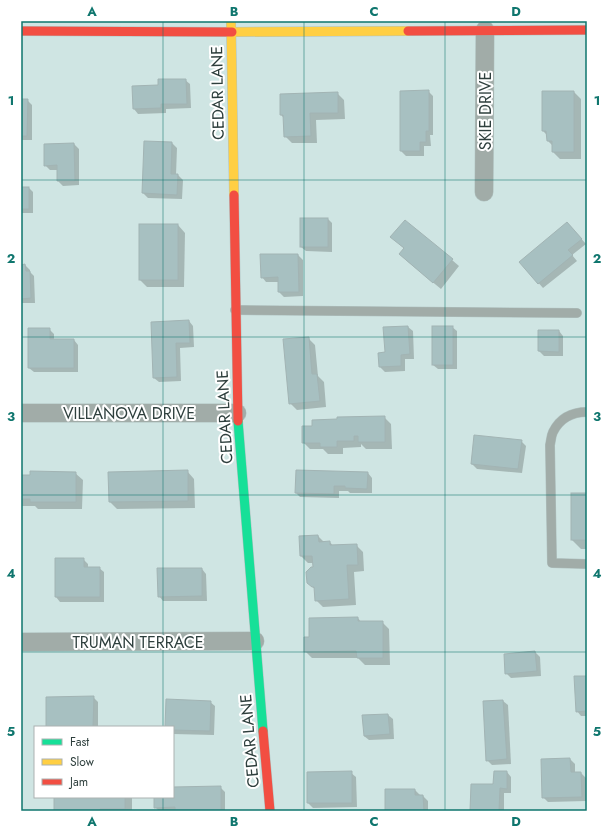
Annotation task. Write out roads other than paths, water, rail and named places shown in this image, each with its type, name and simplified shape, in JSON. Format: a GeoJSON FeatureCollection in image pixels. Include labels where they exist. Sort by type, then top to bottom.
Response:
{"type":"FeatureCollection","features":[{"type":"Feature","properties":{"kind":"street","name":"CEDAR LANE"},"geometry":{"type":"LineString","coordinates":[[231,21],[236,413],[270,811]]}},
{"type":"Feature","properties":{"kind":"street","name":"SKIE DRIVE"},"geometry":{"type":"LineString","coordinates":[[484,192],[485,30]]}},
{"type":"Feature","properties":{"kind":"street"},"geometry":{"type":"LineString","coordinates":[[21,31],[231,32],[587,30]]}},
{"type":"Feature","properties":{"kind":"street","name":"VILLANOVA DRIVE"},"geometry":{"type":"LineString","coordinates":[[21,413],[236,413]]}},
{"type":"Feature","properties":{"kind":"street","name":"TRUMAN TERRACE"},"geometry":{"type":"LineString","coordinates":[[21,642],[255,641]]}},
{"type":"Feature","properties":{"kind":"lane"},"geometry":{"type":"LineString","coordinates":[[235,310],[577,313]]}},
{"type":"Feature","properties":{"kind":"lane"},"geometry":{"type":"LineString","coordinates":[[587,412],[568,415],[553,433],[550,445],[552,564],[587,564]]}}]}
